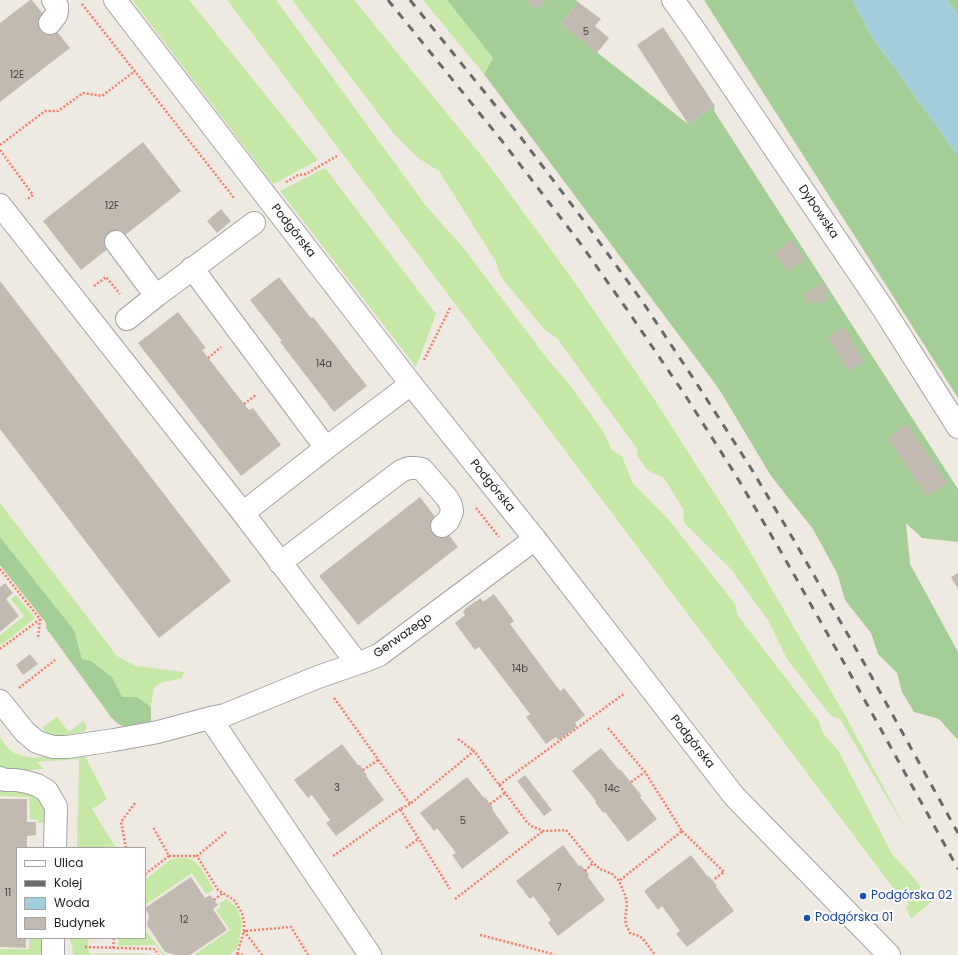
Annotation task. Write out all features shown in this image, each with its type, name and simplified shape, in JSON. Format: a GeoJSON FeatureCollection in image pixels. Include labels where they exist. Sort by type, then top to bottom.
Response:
{"type":"FeatureCollection","features":[{"type":"Feature","properties":{"kind":"street"},"geometry":{"type":"LineString","coordinates":[[50,23],[57,11],[57,6],[53,0]]}},
{"type":"Feature","properties":{"kind":"street","name":"Podgórska"},"geometry":{"type":"LineString","coordinates":[[115,0],[411,384],[535,539],[734,796],[889,955]]}},
{"type":"Feature","properties":{"kind":"street","name":"Dybowska"},"geometry":{"type":"LineString","coordinates":[[673,0],[884,310],[958,427]]}},
{"type":"Feature","properties":{"kind":"street"},"geometry":{"type":"LineString","coordinates":[[0,205],[243,513],[280,564],[357,663]]}},
{"type":"Feature","properties":{"kind":"street"},"geometry":{"type":"LineString","coordinates":[[127,319],[192,268],[254,223]]}},
{"type":"Feature","properties":{"kind":"street"},"geometry":{"type":"LineString","coordinates":[[116,242],[156,296]]}},
{"type":"Feature","properties":{"kind":"street"},"geometry":{"type":"LineString","coordinates":[[192,268],[326,448]]}},
{"type":"Feature","properties":{"kind":"street"},"geometry":{"type":"LineString","coordinates":[[243,513],[411,384]]}},
{"type":"Feature","properties":{"kind":"street"},"geometry":{"type":"LineString","coordinates":[[280,564],[401,471],[409,468],[422,469],[447,498],[451,505],[452,512],[448,521],[442,526]]}},
{"type":"Feature","properties":{"kind":"street","name":"Gerwazego"},"geometry":{"type":"LineString","coordinates":[[0,701],[25,732],[37,742],[53,747],[93,744],[158,732],[225,715],[318,676],[379,655],[535,539]]}},
{"type":"Feature","properties":{"kind":"street"},"geometry":{"type":"LineString","coordinates":[[210,718],[370,955]]}},
{"type":"Feature","properties":{"kind":"street"},"geometry":{"type":"LineString","coordinates":[[0,778],[5,780],[27,782],[48,790],[56,807],[55,847]]}},
{"type":"Feature","properties":{"kind":"street"},"geometry":{"type":"LineString","coordinates":[[53,939],[53,955]]}},
{"type":"Feature","properties":{"kind":"path"},"geometry":{"type":"LineString","coordinates":[[0,145],[45,111],[58,111],[83,93],[102,96],[135,71]]}},
{"type":"Feature","properties":{"kind":"path"},"geometry":{"type":"LineString","coordinates":[[266,196],[298,175],[306,174],[337,156]]}},
{"type":"Feature","properties":{"kind":"path"},"geometry":{"type":"LineString","coordinates":[[411,384],[450,308]]}},
{"type":"Feature","properties":{"kind":"path"},"geometry":{"type":"LineString","coordinates":[[208,358],[224,344]]}},
{"type":"Feature","properties":{"kind":"path"},"geometry":{"type":"LineString","coordinates":[[244,404],[261,392]]}},
{"type":"Feature","properties":{"kind":"path"},"geometry":{"type":"LineString","coordinates":[[0,569],[40,619],[38,637]]}},
{"type":"Feature","properties":{"kind":"path"},"geometry":{"type":"LineString","coordinates":[[9,589],[13,586]]}},
{"type":"Feature","properties":{"kind":"path"},"geometry":{"type":"LineString","coordinates":[[0,649],[40,619]]}},
{"type":"Feature","properties":{"kind":"path"},"geometry":{"type":"LineString","coordinates":[[0,701],[55,660]]}},
{"type":"Feature","properties":{"kind":"path"},"geometry":{"type":"LineString","coordinates":[[318,676],[410,804]]}},
{"type":"Feature","properties":{"kind":"path"},"geometry":{"type":"LineString","coordinates":[[499,785],[627,691]]}},
{"type":"Feature","properties":{"kind":"path"},"geometry":{"type":"LineString","coordinates":[[608,728],[645,772],[682,831],[724,872],[713,880]]}},
{"type":"Feature","properties":{"kind":"path"},"geometry":{"type":"LineString","coordinates":[[458,739],[474,751],[531,826],[544,831],[566,830],[593,863],[600,869],[612,874],[619,881],[627,904],[625,920],[627,927],[630,933],[643,939],[655,955]]}},
{"type":"Feature","properties":{"kind":"path"},"geometry":{"type":"LineString","coordinates":[[331,856],[400,809],[410,804],[474,751]]}},
{"type":"Feature","properties":{"kind":"path"},"geometry":{"type":"LineString","coordinates":[[363,770],[378,760]]}},
{"type":"Feature","properties":{"kind":"path"},"geometry":{"type":"LineString","coordinates":[[631,782],[645,772]]}},
{"type":"Feature","properties":{"kind":"path"},"geometry":{"type":"LineString","coordinates":[[490,804],[505,792]]}},
{"type":"Feature","properties":{"kind":"path"},"geometry":{"type":"LineString","coordinates":[[126,847],[120,822],[135,804]]}},
{"type":"Feature","properties":{"kind":"path"},"geometry":{"type":"LineString","coordinates":[[400,809],[450,889]]}},
{"type":"Feature","properties":{"kind":"path"},"geometry":{"type":"LineString","coordinates":[[153,827],[169,856]]}},
{"type":"Feature","properties":{"kind":"path"},"geometry":{"type":"LineString","coordinates":[[455,899],[544,831]]}},
{"type":"Feature","properties":{"kind":"path"},"geometry":{"type":"LineString","coordinates":[[619,881],[682,831]]}},
{"type":"Feature","properties":{"kind":"path"},"geometry":{"type":"LineString","coordinates":[[146,873],[169,856],[197,856],[226,832]]}},
{"type":"Feature","properties":{"kind":"path"},"geometry":{"type":"LineString","coordinates":[[406,848],[418,839]]}},
{"type":"Feature","properties":{"kind":"path"},"geometry":{"type":"LineString","coordinates":[[197,856],[218,890],[234,900],[239,906],[244,922],[244,931],[236,954],[243,955]]}},
{"type":"Feature","properties":{"kind":"path"},"geometry":{"type":"LineString","coordinates":[[585,870],[593,863]]}},
{"type":"Feature","properties":{"kind":"path"},"geometry":{"type":"LineString","coordinates":[[214,900],[223,893]]}},
{"type":"Feature","properties":{"kind":"path"},"geometry":{"type":"LineString","coordinates":[[244,931],[291,926],[308,955]]}},
{"type":"Feature","properties":{"kind":"path"},"geometry":{"type":"LineString","coordinates":[[244,931],[262,955]]}},
{"type":"Feature","properties":{"kind":"path"},"geometry":{"type":"LineString","coordinates":[[480,935],[554,955]]}},
{"type":"Feature","properties":{"kind":"path"},"geometry":{"type":"LineString","coordinates":[[113,948],[114,939]]}},
{"type":"Feature","properties":{"kind":"path"},"geometry":{"type":"LineString","coordinates":[[85,947],[155,949],[158,955]]}},
{"type":"Feature","properties":{"kind":"green space"},"geometry":{"type":"Polygon","coordinates":[[[132,0],[189,0],[318,160],[273,184],[132,0]]]}},
{"type":"Feature","properties":{"kind":"green space"},"geometry":{"type":"Polygon","coordinates":[[[227,0],[276,0],[426,206],[465,250],[549,361],[569,384],[603,431],[612,450],[622,456],[632,482],[669,520],[735,604],[738,616],[818,720],[823,733],[839,752],[892,854],[932,901],[911,919],[906,907],[909,904],[901,893],[897,893],[227,0]]]}},
{"type":"Feature","properties":{"kind":"green space"},"geometry":{"type":"Polygon","coordinates":[[[292,0],[354,0],[485,160],[571,277],[654,399],[734,524],[846,717],[907,831],[840,719],[831,716],[787,659],[768,620],[730,568],[684,523],[683,509],[664,478],[647,470],[638,457],[637,449],[557,338],[544,329],[501,277],[496,262],[439,171],[418,158],[394,134],[292,0]]]}},
{"type":"Feature","properties":{"kind":"green space"},"geometry":{"type":"Polygon","coordinates":[[[423,0],[447,0],[493,58],[484,74],[423,0]]]}},
{"type":"Feature","properties":{"kind":"green space"},"geometry":{"type":"Polygon","coordinates":[[[447,0],[526,0],[537,9],[545,0],[576,0],[578,2],[561,24],[688,124],[715,106],[714,111],[958,489],[958,542],[922,538],[906,523],[910,564],[958,652],[958,740],[939,719],[914,712],[902,692],[897,673],[878,654],[871,633],[845,600],[837,573],[813,529],[771,476],[719,389],[484,74],[493,58],[447,0]]]}},
{"type":"Feature","properties":{"kind":"green space"},"geometry":{"type":"Polygon","coordinates":[[[704,0],[852,0],[871,35],[958,156],[958,398],[704,0]]]}},
{"type":"Feature","properties":{"kind":"green space"},"geometry":{"type":"Polygon","coordinates":[[[947,0],[958,0],[958,15],[947,0]]]}},
{"type":"Feature","properties":{"kind":"green space"},"geometry":{"type":"Polygon","coordinates":[[[325,168],[436,314],[416,367],[280,191],[325,168]]]}},
{"type":"Feature","properties":{"kind":"green space"},"geometry":{"type":"Polygon","coordinates":[[[0,503],[117,656],[136,666],[184,672],[182,678],[160,683],[154,688],[151,707],[137,697],[122,697],[112,677],[91,661],[82,659],[74,630],[0,537],[0,503]]]}},
{"type":"Feature","properties":{"kind":"green space"},"geometry":{"type":"Polygon","coordinates":[[[0,537],[74,630],[82,659],[91,661],[112,677],[122,697],[137,697],[151,707],[151,725],[130,729],[118,724],[111,717],[46,628],[46,623],[0,565],[0,537]]]}},
{"type":"Feature","properties":{"kind":"green space"},"geometry":{"type":"Polygon","coordinates":[[[16,595],[35,618],[0,646],[0,635],[24,616],[11,599],[16,595]]]}},
{"type":"Feature","properties":{"kind":"green space"},"geometry":{"type":"Polygon","coordinates":[[[57,717],[69,732],[83,721],[86,724],[86,730],[83,732],[50,738],[44,733],[43,727],[57,717]]]}},
{"type":"Feature","properties":{"kind":"green space"},"geometry":{"type":"Polygon","coordinates":[[[0,737],[8,748],[14,753],[23,756],[34,758],[77,752],[86,758],[107,799],[92,809],[115,847],[77,847],[79,759],[37,762],[44,769],[14,771],[0,768],[0,737]]]}},
{"type":"Feature","properties":{"kind":"green space"},"geometry":{"type":"Polygon","coordinates":[[[0,785],[44,795],[47,823],[38,823],[38,820],[30,819],[29,797],[0,796],[0,785]]]}},
{"type":"Feature","properties":{"kind":"green space"},"geometry":{"type":"Polygon","coordinates":[[[188,858],[194,861],[201,868],[214,890],[206,894],[192,873],[146,904],[146,879],[171,859],[188,858]]]}},
{"type":"Feature","properties":{"kind":"green space"},"geometry":{"type":"Polygon","coordinates":[[[226,899],[236,907],[242,922],[239,942],[236,949],[229,955],[194,955],[230,930],[216,910],[221,907],[219,904],[226,899]]]}},
{"type":"Feature","properties":{"kind":"green space"},"geometry":{"type":"Polygon","coordinates":[[[146,931],[165,955],[162,955],[156,945],[118,946],[119,939],[146,939],[146,931]]]}},
{"type":"Feature","properties":{"kind":"green space"},"geometry":{"type":"Polygon","coordinates":[[[29,939],[45,939],[45,952],[40,955],[0,955],[0,949],[29,949],[29,939]]]}},
{"type":"Feature","properties":{"kind":"green space"},"geometry":{"type":"Polygon","coordinates":[[[69,939],[88,939],[89,954],[149,955],[73,955],[72,945],[69,939]]]}},
{"type":"Feature","properties":{"kind":"water"},"geometry":{"type":"Polygon","coordinates":[[[852,0],[947,0],[958,15],[958,156],[871,35],[852,0]]]}},
{"type":"Feature","properties":{"kind":"building"},"geometry":{"type":"Polygon","coordinates":[[[32,0],[70,48],[0,102],[0,23],[32,0]]]}},
{"type":"Feature","properties":{"kind":"building"},"geometry":{"type":"Polygon","coordinates":[[[526,0],[545,0],[537,9],[526,0]]]}},
{"type":"Feature","properties":{"kind":"building"},"geometry":{"type":"Polygon","coordinates":[[[578,2],[601,19],[595,26],[609,38],[597,53],[561,24],[578,2]]]}},
{"type":"Feature","properties":{"kind":"building"},"geometry":{"type":"Polygon","coordinates":[[[663,27],[715,106],[688,124],[637,45],[663,27]]]}},
{"type":"Feature","properties":{"kind":"building"},"geometry":{"type":"Polygon","coordinates":[[[143,142],[181,191],[81,270],[43,221],[143,142]]]}},
{"type":"Feature","properties":{"kind":"building"},"geometry":{"type":"Polygon","coordinates":[[[221,209],[231,221],[217,233],[207,221],[221,209]]]}},
{"type":"Feature","properties":{"kind":"building"},"geometry":{"type":"Polygon","coordinates":[[[791,240],[805,259],[788,271],[774,253],[791,240]]]}},
{"type":"Feature","properties":{"kind":"building"},"geometry":{"type":"Polygon","coordinates":[[[279,277],[311,318],[313,317],[367,386],[334,412],[250,300],[279,277]]]}},
{"type":"Feature","properties":{"kind":"building"},"geometry":{"type":"Polygon","coordinates":[[[0,281],[231,581],[159,638],[0,429],[0,281]]]}},
{"type":"Feature","properties":{"kind":"building"},"geometry":{"type":"Polygon","coordinates":[[[823,283],[828,292],[825,294],[828,299],[818,304],[815,300],[808,304],[803,294],[823,283]]]}},
{"type":"Feature","properties":{"kind":"building"},"geometry":{"type":"Polygon","coordinates":[[[178,312],[206,348],[202,350],[244,404],[249,410],[253,408],[281,445],[241,476],[138,343],[178,312]]]}},
{"type":"Feature","properties":{"kind":"building"},"geometry":{"type":"Polygon","coordinates":[[[844,327],[864,362],[848,371],[828,336],[844,327]]]}},
{"type":"Feature","properties":{"kind":"building"},"geometry":{"type":"Polygon","coordinates":[[[907,424],[947,483],[927,496],[888,438],[907,424]]]}},
{"type":"Feature","properties":{"kind":"building"},"geometry":{"type":"Polygon","coordinates":[[[420,497],[458,547],[358,625],[319,576],[420,497]]]}},
{"type":"Feature","properties":{"kind":"building"},"geometry":{"type":"Polygon","coordinates":[[[958,573],[958,589],[951,577],[958,573]]]}},
{"type":"Feature","properties":{"kind":"building"},"geometry":{"type":"Polygon","coordinates":[[[5,583],[13,593],[6,599],[19,616],[0,632],[0,587],[5,583]]]}},
{"type":"Feature","properties":{"kind":"building"},"geometry":{"type":"Polygon","coordinates":[[[494,594],[514,621],[510,624],[560,691],[564,688],[585,715],[575,723],[577,726],[573,730],[559,740],[556,737],[546,744],[526,717],[530,714],[479,647],[475,650],[455,623],[465,615],[463,612],[466,608],[481,598],[483,602],[494,594]]]}},
{"type":"Feature","properties":{"kind":"building"},"geometry":{"type":"Polygon","coordinates":[[[30,654],[38,664],[23,675],[16,665],[30,654]]]}},
{"type":"Feature","properties":{"kind":"building"},"geometry":{"type":"Polygon","coordinates":[[[342,744],[358,765],[360,765],[367,775],[366,776],[384,800],[336,836],[326,823],[330,820],[312,795],[308,798],[294,780],[342,744]]]}},
{"type":"Feature","properties":{"kind":"building"},"geometry":{"type":"Polygon","coordinates":[[[601,748],[642,796],[640,797],[657,819],[628,842],[605,812],[603,813],[595,802],[596,801],[572,771],[601,748]]]}},
{"type":"Feature","properties":{"kind":"building"},"geometry":{"type":"Polygon","coordinates":[[[525,775],[552,810],[544,816],[517,781],[525,775]]]}},
{"type":"Feature","properties":{"kind":"building"},"geometry":{"type":"Polygon","coordinates":[[[467,777],[484,798],[485,797],[509,833],[462,869],[452,855],[456,853],[437,828],[434,831],[420,813],[467,777]]]}},
{"type":"Feature","properties":{"kind":"building"},"geometry":{"type":"Polygon","coordinates":[[[0,799],[27,799],[27,822],[36,822],[36,835],[27,836],[27,847],[16,847],[16,939],[26,939],[26,948],[0,947],[0,799]]]}},
{"type":"Feature","properties":{"kind":"building"},"geometry":{"type":"Polygon","coordinates":[[[563,845],[579,866],[581,865],[589,875],[588,877],[605,900],[558,936],[548,923],[551,920],[533,896],[530,899],[516,881],[563,845]]]}},
{"type":"Feature","properties":{"kind":"building"},"geometry":{"type":"Polygon","coordinates":[[[691,855],[717,886],[716,887],[734,911],[687,947],[676,934],[680,931],[662,906],[658,910],[644,891],[691,855]]]}},
{"type":"Feature","properties":{"kind":"building"},"geometry":{"type":"Polygon","coordinates":[[[191,877],[205,898],[210,895],[218,905],[213,909],[227,930],[190,955],[176,955],[165,952],[147,925],[149,915],[146,907],[191,877]]]}},
{"type":"Feature","properties":{"kind":"railway"},"geometry":{"type":"LineString","coordinates":[[388,0],[502,141],[580,243],[685,395],[735,474],[780,550],[958,869]]}},
{"type":"Feature","properties":{"kind":"railway"},"geometry":{"type":"LineString","coordinates":[[410,0],[516,131],[590,229],[644,304],[697,384],[749,465],[795,542],[958,833]]}},
{"type":"Feature","properties":{"kind":"place","name":"Podgórska 02"},"geometry":{"type":"Point","coordinates":[863,896]}},
{"type":"Feature","properties":{"kind":"place","name":"Podgórska 01"},"geometry":{"type":"Point","coordinates":[807,918]}}]}
